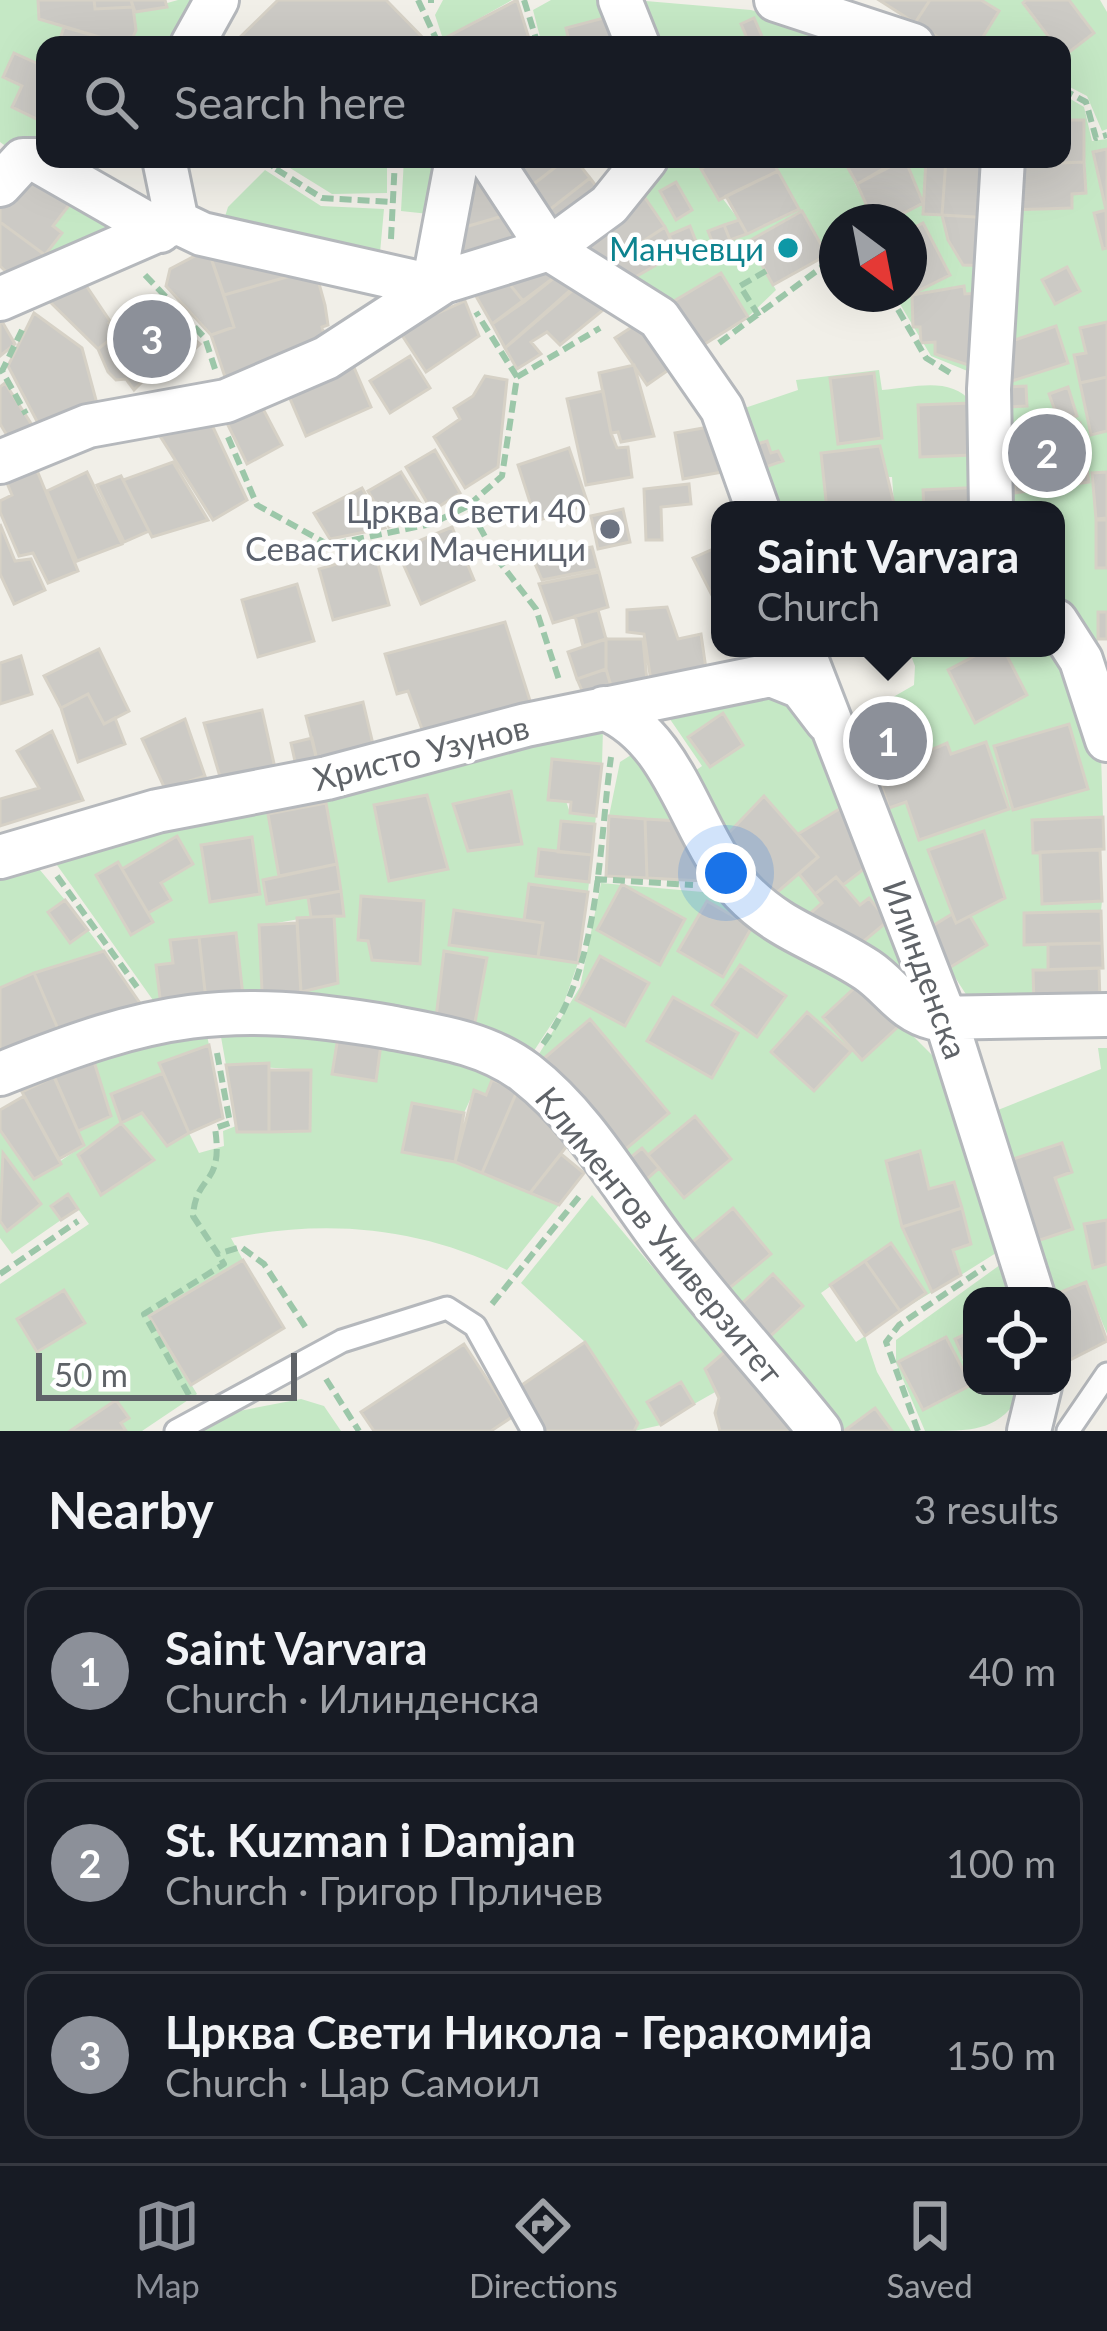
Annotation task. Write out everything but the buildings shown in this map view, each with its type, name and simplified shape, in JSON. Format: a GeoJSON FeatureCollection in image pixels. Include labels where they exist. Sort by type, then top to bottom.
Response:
{"type":"FeatureCollection","features":[{"type":"Feature","properties":{"kind":"street"},"geometry":{"type":"LineString","coordinates":[[197,36],[218,0]]}},
{"type":"Feature","properties":{"kind":"street"},"geometry":{"type":"LineString","coordinates":[[620,0],[634,36]]}},
{"type":"Feature","properties":{"kind":"street"},"geometry":{"type":"LineString","coordinates":[[776,0],[886,36]]}},
{"type":"Feature","properties":{"kind":"street"},"geometry":{"type":"LineString","coordinates":[[0,184],[22,160],[36,160]]}},
{"type":"Feature","properties":{"kind":"street"},"geometry":{"type":"LineString","coordinates":[[51,168],[169,226],[447,281]]}},
{"type":"Feature","properties":{"kind":"street"},"geometry":{"type":"LineString","coordinates":[[165,168],[169,226]]}},
{"type":"Feature","properties":{"kind":"street"},"geometry":{"type":"LineString","coordinates":[[447,281],[456,168]]}},
{"type":"Feature","properties":{"kind":"street"},"geometry":{"type":"LineString","coordinates":[[496,168],[549,249],[659,318],[728,422],[755,501]]}},
{"type":"Feature","properties":{"kind":"street"},"geometry":{"type":"LineString","coordinates":[[0,462],[88,426],[226,401],[326,358],[447,281],[549,249],[609,205],[639,168]]}},
{"type":"Feature","properties":{"kind":"street"},"geometry":{"type":"LineString","coordinates":[[991,501],[988,388],[1002,168]]}},
{"type":"Feature","properties":{"kind":"street"},"geometry":{"type":"LineString","coordinates":[[0,299],[169,226]]}},
{"type":"Feature","properties":{"kind":"street"},"geometry":{"type":"LineString","coordinates":[[1065,634],[1082,660],[1107,740]]}},
{"type":"Feature","properties":{"kind":"street","name":"Илинденска"},"geometry":{"type":"LineString","coordinates":[[811,657],[827,721],[945,1018],[1030,1287]]}},
{"type":"Feature","properties":{"kind":"street","name":"Христо Узунов"},"geometry":{"type":"LineString","coordinates":[[17,850],[771,675],[801,687],[827,721]]}},
{"type":"Feature","properties":{"kind":"street"},"geometry":{"type":"LineString","coordinates":[[596,712],[651,745],[739,888],[792,934],[863,967],[911,1010],[945,1018],[1107,1015]]}},
{"type":"Feature","properties":{"kind":"street","name":"Климентов Универзитет"},"geometry":{"type":"LineString","coordinates":[[0,1074],[159,1019],[209,1011],[285,1012],[476,1046],[524,1071],[574,1119],[689,1274],[820,1431]]}},
{"type":"Feature","properties":{"kind":"street"},"geometry":{"type":"LineString","coordinates":[[1029,1431],[1038,1395]]}},
{"type":"Feature","properties":{"kind":"lane"},"geometry":{"type":"LineString","coordinates":[[176,1431],[316,1354],[405,1317],[452,1309],[467,1317],[489,1346],[533,1431]]}},
{"type":"Feature","properties":{"kind":"lane"},"geometry":{"type":"LineString","coordinates":[[1068,1431],[1107,1374]]}},
{"type":"Feature","properties":{"kind":"path"},"geometry":{"type":"LineString","coordinates":[[418,0],[435,36]]}},
{"type":"Feature","properties":{"kind":"path"},"geometry":{"type":"LineString","coordinates":[[528,2],[536,36]]}},
{"type":"Feature","properties":{"kind":"path"},"geometry":{"type":"LineString","coordinates":[[1071,94],[1086,102],[1096,138],[1107,135]]}},
{"type":"Feature","properties":{"kind":"path"},"geometry":{"type":"LineString","coordinates":[[391,237],[395,168]]}},
{"type":"Feature","properties":{"kind":"path"},"geometry":{"type":"LineString","coordinates":[[276,169],[322,198],[393,202]]}},
{"type":"Feature","properties":{"kind":"path"},"geometry":{"type":"LineString","coordinates":[[119,248],[205,338],[226,401],[220,418],[257,505],[329,544],[431,524],[468,506],[502,476],[517,377],[474,309],[447,281]]}},
{"type":"Feature","properties":{"kind":"path"},"geometry":{"type":"LineString","coordinates":[[691,361],[819,270]]}},
{"type":"Feature","properties":{"kind":"path"},"geometry":{"type":"LineString","coordinates":[[759,316],[740,286],[766,271]]}},
{"type":"Feature","properties":{"kind":"path"},"geometry":{"type":"LineString","coordinates":[[40,282],[2,371],[40,444]]}},
{"type":"Feature","properties":{"kind":"path"},"geometry":{"type":"LineString","coordinates":[[517,377],[618,317],[629,295]]}},
{"type":"Feature","properties":{"kind":"path"},"geometry":{"type":"LineString","coordinates":[[900,312],[933,365],[988,388]]}},
{"type":"Feature","properties":{"kind":"path"},"geometry":{"type":"LineString","coordinates":[[468,506],[596,712],[595,879],[575,988],[524,1071]]}},
{"type":"Feature","properties":{"kind":"path"},"geometry":{"type":"LineString","coordinates":[[17,850],[159,1019]]}},
{"type":"Feature","properties":{"kind":"path"},"geometry":{"type":"LineString","coordinates":[[595,879],[739,888]]}},
{"type":"Feature","properties":{"kind":"path"},"geometry":{"type":"LineString","coordinates":[[202,1415],[143,1315],[224,1264],[193,1216],[195,1199],[218,1166],[215,1128],[230,1123],[209,1011]]}},
{"type":"Feature","properties":{"kind":"path"},"geometry":{"type":"LineString","coordinates":[[500,1295],[607,1162]]}},
{"type":"Feature","properties":{"kind":"path"},"geometry":{"type":"LineString","coordinates":[[0,1274],[78,1221]]}},
{"type":"Feature","properties":{"kind":"path"},"geometry":{"type":"LineString","coordinates":[[918,1431],[886,1350],[888,1336],[1018,1246]]}},
{"type":"Feature","properties":{"kind":"path"},"geometry":{"type":"LineString","coordinates":[[218,1254],[241,1247],[259,1258],[358,1431]]}},
{"type":"Feature","properties":{"kind":"green space"},"geometry":{"type":"Polygon","coordinates":[[[0,0],[38,0],[40,19],[64,27],[61,36],[36,36],[36,63],[14,53],[22,86],[13,107],[36,118],[36,145],[34,150],[14,152],[0,142],[0,0]]]}},
{"type":"Feature","properties":{"kind":"green space"},"geometry":{"type":"Polygon","coordinates":[[[178,0],[207,0],[189,30],[178,24],[172,36],[132,36],[135,12],[178,0]]]}},
{"type":"Feature","properties":{"kind":"green space"},"geometry":{"type":"Polygon","coordinates":[[[443,0],[512,0],[448,36],[442,36],[435,15],[443,0]]]}},
{"type":"Feature","properties":{"kind":"green space"},"geometry":{"type":"Polygon","coordinates":[[[551,0],[606,0],[615,15],[566,28],[568,36],[540,36],[533,10],[551,0]]]}},
{"type":"Feature","properties":{"kind":"green space"},"geometry":{"type":"Polygon","coordinates":[[[634,0],[751,10],[843,36],[647,36],[634,0]]]}},
{"type":"Feature","properties":{"kind":"green space"},"geometry":{"type":"Polygon","coordinates":[[[981,0],[1100,0],[1107,12],[1107,129],[1102,131],[1087,96],[1071,88],[1071,36],[984,36],[999,12],[981,0]]]}},
{"type":"Feature","properties":{"kind":"green space"},"geometry":{"type":"Polygon","coordinates":[[[1071,99],[1084,107],[1092,141],[1107,139],[1107,149],[1093,153],[1106,210],[1094,213],[1102,248],[1107,248],[1107,322],[1081,328],[1086,353],[1074,356],[1090,434],[1107,431],[1107,472],[1093,473],[1096,519],[1107,518],[1096,521],[1096,567],[1107,568],[1107,612],[1098,613],[1097,671],[1107,672],[1107,703],[1065,624],[1065,501],[999,501],[1011,210],[1072,208],[1072,194],[1086,193],[1084,120],[1071,120],[1071,99]],[[1079,423],[1007,434],[1015,493],[1088,482],[1079,423]]]}},
{"type":"Feature","properties":{"kind":"green space"},"geometry":{"type":"Polygon","coordinates":[[[290,168],[387,168],[387,193],[332,194],[290,168]]]}},
{"type":"Feature","properties":{"kind":"green space"},"geometry":{"type":"Polygon","coordinates":[[[403,168],[444,168],[438,215],[401,211],[403,168]]]}},
{"type":"Feature","properties":{"kind":"green space"},"geometry":{"type":"Polygon","coordinates":[[[653,168],[704,168],[739,220],[708,231],[714,246],[799,209],[776,168],[847,168],[865,204],[819,204],[819,241],[802,211],[749,241],[776,290],[748,317],[721,273],[664,307],[625,283],[697,244],[689,226],[669,235],[641,192],[653,168]]]}},
{"type":"Feature","properties":{"kind":"green space"},"geometry":{"type":"Polygon","coordinates":[[[909,168],[926,168],[924,204],[909,168]]]}},
{"type":"Feature","properties":{"kind":"green space"},"geometry":{"type":"Polygon","coordinates":[[[265,170],[321,206],[384,209],[379,264],[222,226],[228,207],[265,170]]]}},
{"type":"Feature","properties":{"kind":"green space"},"geometry":{"type":"Polygon","coordinates":[[[80,191],[130,222],[17,282],[62,234],[53,226],[80,191]]]}},
{"type":"Feature","properties":{"kind":"green space"},"geometry":{"type":"Polygon","coordinates":[[[927,214],[942,215],[948,240],[963,265],[989,266],[982,377],[931,356],[905,312],[927,312],[927,286],[949,275],[927,250],[927,214]]]}},
{"type":"Feature","properties":{"kind":"green space"},"geometry":{"type":"Polygon","coordinates":[[[879,370],[882,390],[942,386],[963,394],[972,403],[918,405],[920,456],[974,455],[984,487],[923,490],[924,501],[894,501],[892,477],[884,477],[879,446],[821,453],[826,501],[768,501],[757,470],[782,460],[778,451],[771,453],[767,441],[748,447],[733,412],[798,390],[796,380],[879,370]]]}},
{"type":"Feature","properties":{"kind":"green space"},"geometry":{"type":"Polygon","coordinates":[[[912,657],[1060,657],[1101,755],[1103,817],[1040,852],[1042,903],[1102,901],[1101,911],[1024,914],[1025,944],[1048,944],[1048,970],[1033,971],[1034,1005],[969,999],[949,968],[987,945],[970,916],[1005,898],[985,831],[928,850],[952,914],[926,930],[843,726],[914,685],[912,657]]]}},
{"type":"Feature","properties":{"kind":"green space"},"geometry":{"type":"Polygon","coordinates":[[[763,684],[791,690],[801,702],[895,902],[922,980],[925,1004],[917,1005],[887,971],[852,951],[888,921],[870,898],[860,905],[843,885],[872,862],[842,809],[798,834],[764,796],[721,841],[682,780],[702,766],[661,706],[763,684]]]}},
{"type":"Feature","properties":{"kind":"green space"},"geometry":{"type":"Polygon","coordinates":[[[603,729],[602,764],[552,759],[570,813],[596,816],[595,824],[561,821],[558,852],[539,849],[536,875],[589,882],[588,892],[529,884],[524,920],[454,911],[450,945],[578,963],[562,1008],[526,1063],[160,1010],[47,851],[603,729]],[[325,803],[268,815],[279,876],[263,880],[267,903],[308,897],[311,917],[259,926],[262,991],[278,990],[278,996],[337,982],[334,916],[343,915],[325,803]],[[177,837],[122,869],[118,862],[96,875],[131,934],[153,922],[148,913],[170,900],[161,883],[193,863],[177,837]],[[235,933],[171,940],[173,963],[156,966],[161,1005],[243,995],[235,933]]]}},
{"type":"Feature","properties":{"kind":"green space"},"geometry":{"type":"Polygon","coordinates":[[[636,755],[679,821],[609,816],[620,762],[636,755]]]}},
{"type":"Feature","properties":{"kind":"green space"},"geometry":{"type":"Polygon","coordinates":[[[35,864],[65,900],[48,912],[70,942],[88,930],[104,951],[0,988],[0,866],[35,864]]]}},
{"type":"Feature","properties":{"kind":"green space"},"geometry":{"type":"Polygon","coordinates":[[[799,874],[822,903],[797,925],[767,901],[799,874]]]}},
{"type":"Feature","properties":{"kind":"green space"},"geometry":{"type":"Polygon","coordinates":[[[601,883],[703,892],[730,901],[862,981],[862,1059],[901,1024],[937,1060],[1004,1248],[961,1275],[953,1250],[971,1244],[954,1182],[929,1189],[919,1151],[886,1161],[902,1227],[932,1292],[900,1311],[926,1293],[891,1243],[821,1293],[856,1342],[865,1336],[877,1372],[911,1431],[831,1431],[721,1295],[771,1253],[733,1208],[684,1249],[638,1187],[659,1168],[695,1117],[648,1155],[642,1148],[620,1166],[531,1067],[580,987],[601,883]]]}},
{"type":"Feature","properties":{"kind":"green space"},"geometry":{"type":"Polygon","coordinates":[[[218,1020],[339,1031],[333,1075],[376,1080],[382,1037],[445,1051],[518,1089],[492,1081],[486,1095],[474,1091],[464,1113],[412,1103],[403,1152],[455,1162],[559,1205],[507,1270],[440,1244],[372,1231],[303,1229],[231,1238],[243,1260],[150,1316],[197,1394],[142,1431],[0,1431],[0,1284],[89,1224],[67,1194],[52,1206],[61,1220],[12,1254],[0,1238],[0,1130],[34,1179],[84,1145],[78,1131],[111,1116],[91,1052],[204,1021],[209,1045],[159,1063],[163,1073],[112,1094],[121,1122],[142,1113],[167,1145],[189,1133],[199,1153],[224,1146],[223,1131],[236,1126],[238,1132],[310,1131],[310,1070],[226,1065],[218,1020]],[[121,1123],[79,1155],[101,1195],[153,1160],[121,1123]]]}},
{"type":"Feature","properties":{"kind":"green space"},"geometry":{"type":"Polygon","coordinates":[[[1098,1048],[1107,1048],[1107,1220],[1085,1224],[1094,1267],[1107,1264],[1107,1334],[1086,1283],[1071,1289],[1048,1287],[1031,1243],[1073,1229],[1055,1178],[1072,1171],[1062,1144],[1004,1162],[988,1114],[1101,1069],[1098,1048]]]}},
{"type":"Feature","properties":{"kind":"green space"},"geometry":{"type":"Polygon","coordinates":[[[592,1195],[697,1320],[711,1311],[735,1343],[717,1391],[694,1404],[680,1383],[648,1402],[661,1425],[634,1431],[637,1423],[585,1342],[521,1283],[592,1195]]]}},
{"type":"Feature","properties":{"kind":"green space"},"geometry":{"type":"Polygon","coordinates":[[[1004,1262],[1014,1287],[969,1287],[1004,1262]]]}},
{"type":"Feature","properties":{"kind":"green space"},"geometry":{"type":"Polygon","coordinates":[[[963,1292],[963,1335],[955,1339],[963,1361],[963,1395],[1021,1395],[1007,1412],[986,1425],[925,1431],[896,1363],[896,1340],[963,1292]]]}},
{"type":"Feature","properties":{"kind":"green space"},"geometry":{"type":"Polygon","coordinates":[[[301,1399],[324,1406],[341,1431],[198,1431],[234,1412],[301,1399]]]}},
{"type":"Feature","properties":{"kind":"place","name":"Манчевци"},"geometry":{"type":"Point","coordinates":[788,248]}},
{"type":"Feature","properties":{"kind":"place","name":"Црква Свети Никола - Геракомија"},"geometry":{"type":"Point","coordinates":[152,339]}},
{"type":"Feature","properties":{"kind":"place","name":"St. Kuzman i Damjan"},"geometry":{"type":"Point","coordinates":[1047,453]}},
{"type":"Feature","properties":{"kind":"place","name":"Црква Свети 40 Севастиски Маченици"},"geometry":{"type":"Point","coordinates":[610,529]}},
{"type":"Feature","properties":{"kind":"place","name":"Saint Varvara"},"geometry":{"type":"Point","coordinates":[888,741]}}]}
